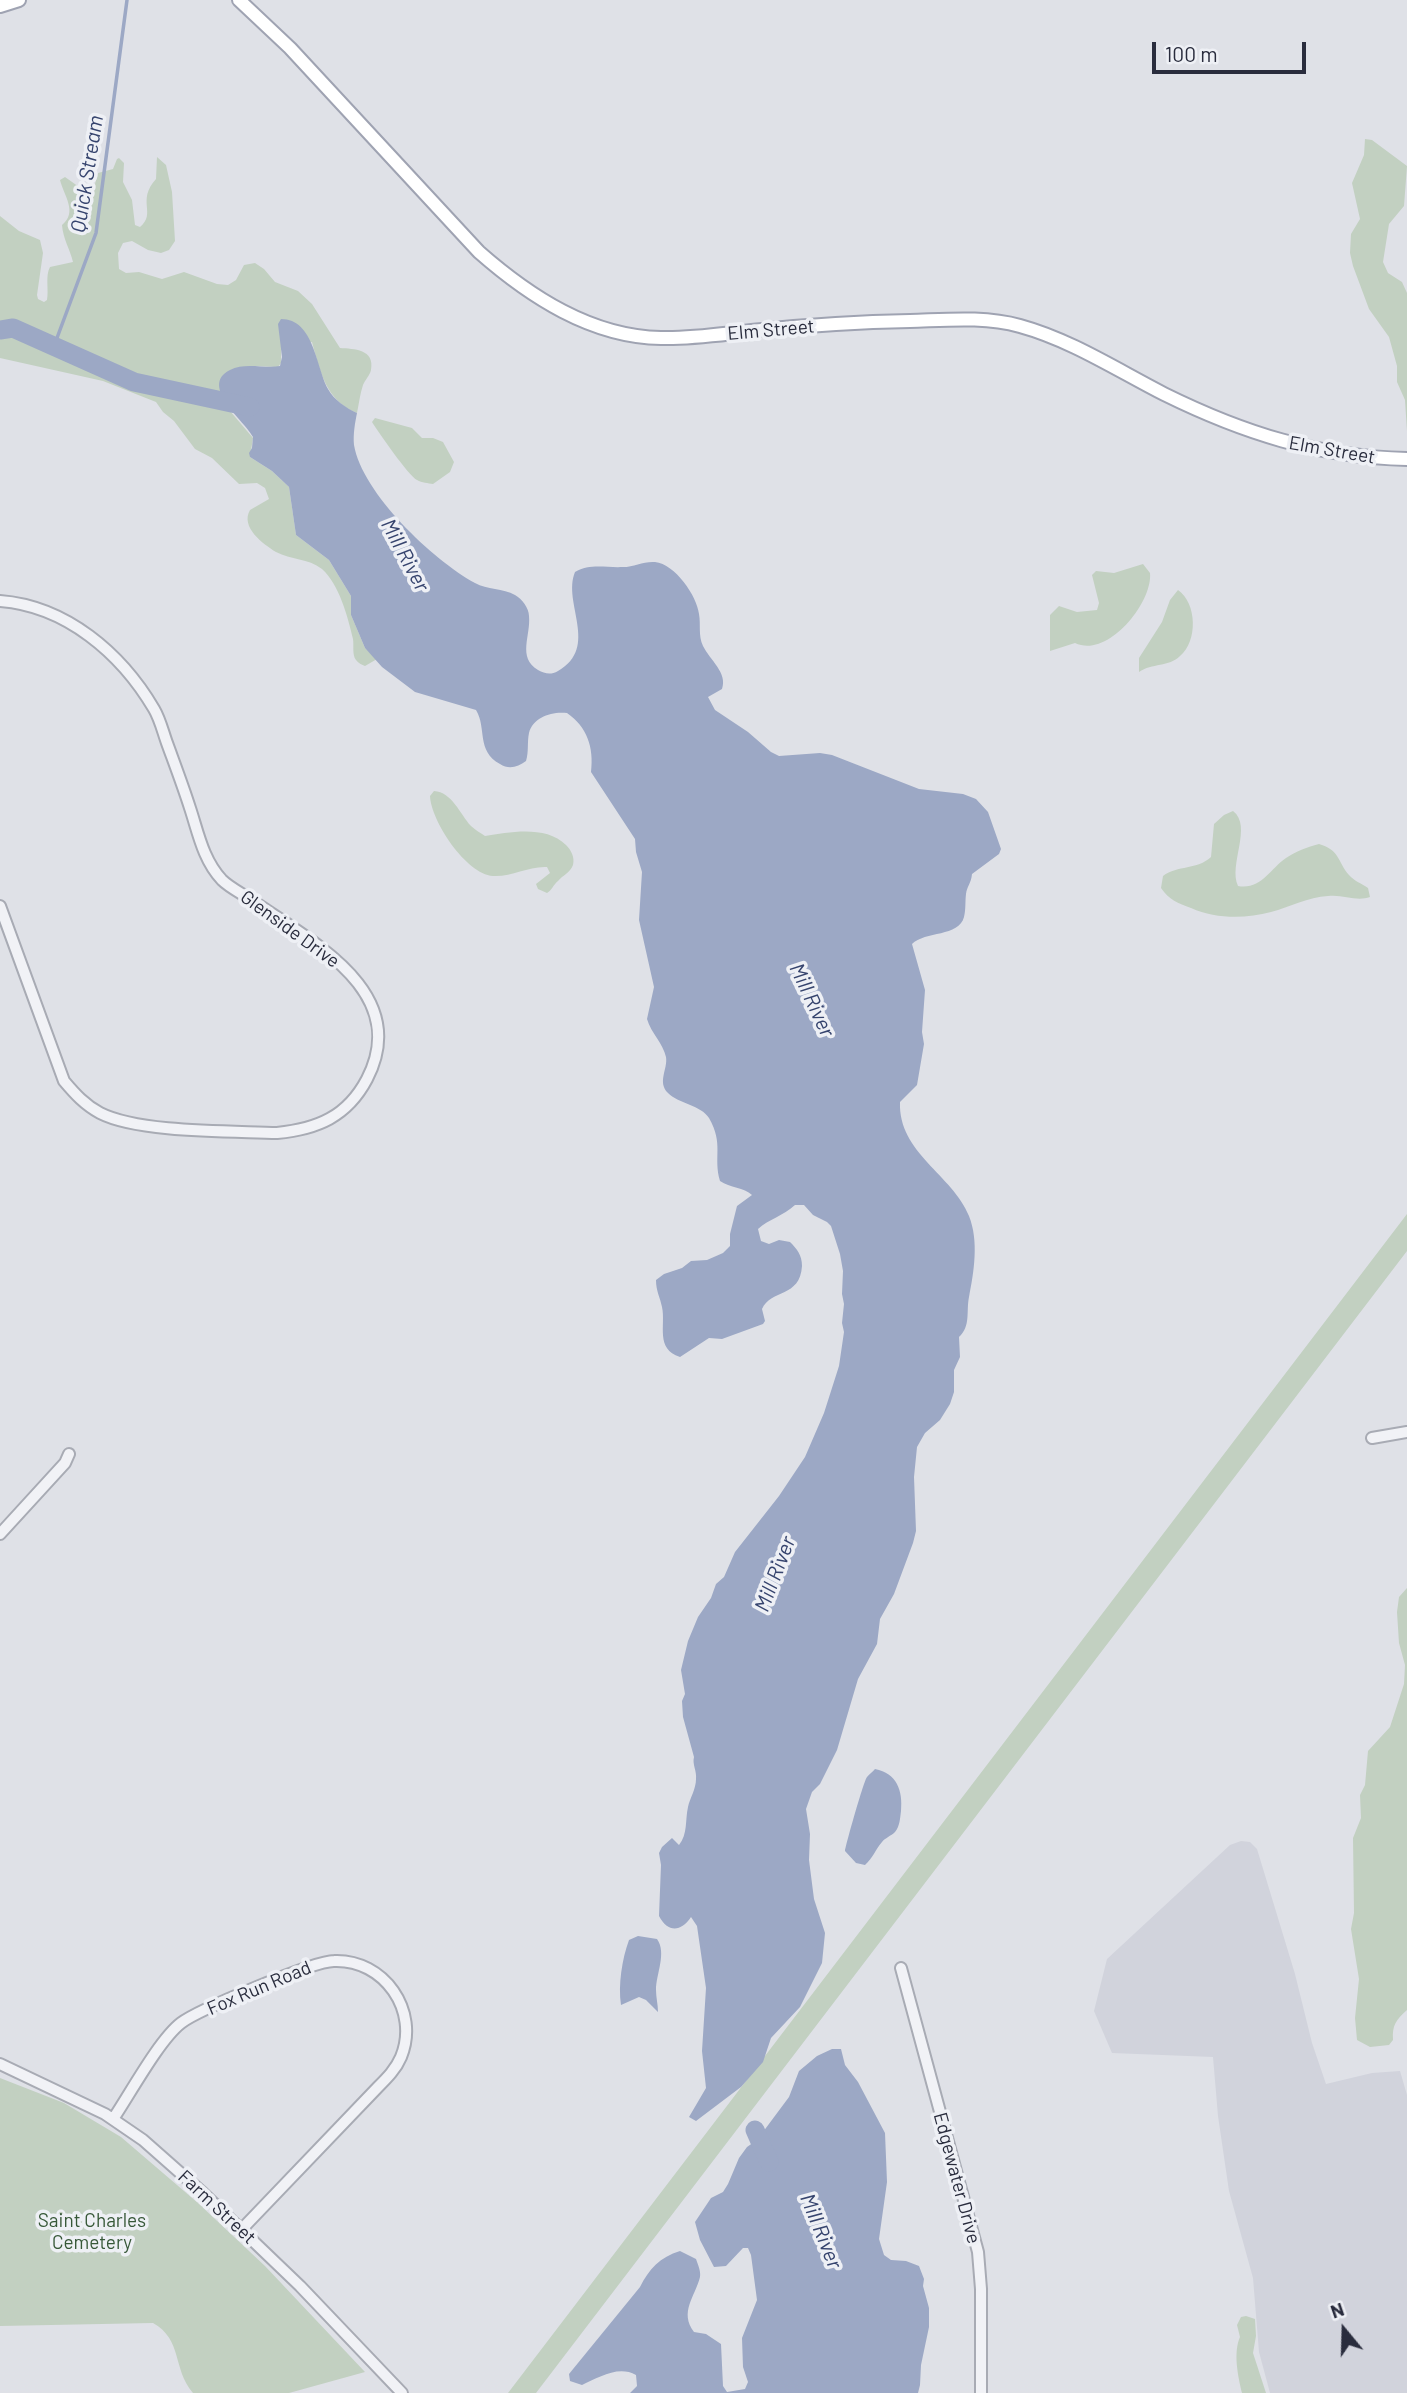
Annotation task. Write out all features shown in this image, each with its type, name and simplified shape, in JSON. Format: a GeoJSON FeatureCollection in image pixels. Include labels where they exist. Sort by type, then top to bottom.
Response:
{"type":"FeatureCollection","features":[{"type":"Feature","properties":{"kind":"main road"},"geometry":{"type":"LineString","coordinates":[[0,6],[19,0]]}},
{"type":"Feature","properties":{"kind":"main road","name":"Elm Street"},"geometry":{"type":"LineString","coordinates":[[239,0],[269,26],[479,251],[512,280],[545,303],[583,320],[624,333],[660,338],[824,325],[967,319],[1001,322],[1069,345],[1162,393],[1252,433],[1344,454],[1407,459]]}},
{"type":"Feature","properties":{"kind":"street","name":"Glenside Drive"},"geometry":{"type":"LineString","coordinates":[[0,601],[45,611],[90,635],[116,657],[155,711],[203,849],[222,879],[335,958],[362,986],[375,1010],[379,1033],[376,1062],[360,1091],[347,1107],[317,1126],[297,1131],[277,1133],[150,1126],[101,1114],[80,1101],[64,1081],[0,906]]}},
{"type":"Feature","properties":{"kind":"street"},"geometry":{"type":"LineString","coordinates":[[1372,1438],[1407,1432]]}},
{"type":"Feature","properties":{"kind":"street"},"geometry":{"type":"LineString","coordinates":[[0,1534],[65,1463],[69,1454]]}},
{"type":"Feature","properties":{"kind":"street","name":"Fox Run Road"},"geometry":{"type":"LineString","coordinates":[[113,2119],[170,2033],[189,2018],[320,1963],[349,1962],[370,1969],[382,1977],[396,1994],[405,2021],[405,2043],[398,2063],[390,2075],[241,2230]]}},
{"type":"Feature","properties":{"kind":"street","name":"Edgewater Drive"},"geometry":{"type":"LineString","coordinates":[[901,1968],[978,2252],[981,2289],[981,2393]]}},
{"type":"Feature","properties":{"kind":"street","name":"Farm Street"},"geometry":{"type":"LineString","coordinates":[[0,2064],[71,2096],[113,2119],[154,2149],[300,2286],[402,2393]]}},
{"type":"Feature","properties":{"kind":"shaded area"},"geometry":{"type":"Polygon","coordinates":[[[1241,1841],[1250,1842],[1257,1849],[1326,2084],[1372,2073],[1400,2071],[1407,2095],[1407,2393],[1270,2393],[1259,2352],[1253,2278],[1229,2191],[1213,2057],[1112,2053],[1094,2011],[1107,1959],[1230,1845],[1241,1841]]]}},
{"type":"Feature","properties":{"kind":"green space"},"geometry":{"type":"Polygon","coordinates":[[[1365,139],[1372,140],[1407,166],[1404,206],[1389,224],[1383,262],[1388,273],[1402,282],[1407,293],[1407,431],[1405,400],[1397,382],[1397,366],[1389,337],[1369,309],[1350,253],[1351,234],[1360,219],[1352,183],[1364,155],[1365,139]]]}},
{"type":"Feature","properties":{"kind":"green space"},"geometry":{"type":"Polygon","coordinates":[[[157,157],[166,165],[172,192],[175,241],[169,250],[161,253],[148,250],[132,241],[123,243],[118,253],[119,269],[126,273],[139,272],[162,279],[184,272],[217,284],[228,285],[236,280],[244,265],[255,263],[275,282],[298,291],[312,304],[340,348],[362,351],[370,358],[371,370],[363,385],[357,413],[346,408],[331,393],[312,342],[281,350],[281,363],[278,367],[251,366],[230,411],[253,438],[250,457],[272,471],[289,487],[296,535],[329,560],[351,596],[351,615],[365,648],[377,659],[365,666],[355,658],[345,611],[328,575],[311,563],[276,552],[259,540],[250,529],[250,510],[269,499],[265,488],[257,483],[239,484],[212,458],[195,449],[156,402],[103,381],[0,358],[0,216],[19,231],[40,240],[43,253],[37,295],[38,299],[44,302],[47,300],[50,267],[73,262],[62,225],[67,220],[69,209],[60,180],[65,177],[89,194],[93,191],[98,173],[113,169],[119,158],[124,163],[123,182],[132,200],[135,225],[140,227],[147,217],[147,194],[156,179],[157,157]]]}},
{"type":"Feature","properties":{"kind":"green space"},"geometry":{"type":"Polygon","coordinates":[[[375,418],[412,428],[422,438],[443,442],[454,462],[450,472],[433,484],[417,480],[372,422],[375,418]]]}},
{"type":"Feature","properties":{"kind":"green space"},"geometry":{"type":"Polygon","coordinates":[[[1143,564],[1150,573],[1149,585],[1136,612],[1126,625],[1101,643],[1088,646],[1075,643],[1050,651],[1050,615],[1059,606],[1077,612],[1097,610],[1099,603],[1092,575],[1096,571],[1114,573],[1143,564]]]}},
{"type":"Feature","properties":{"kind":"green space"},"geometry":{"type":"Polygon","coordinates":[[[1178,590],[1189,604],[1192,613],[1190,641],[1176,659],[1139,672],[1139,658],[1178,590]]]}},
{"type":"Feature","properties":{"kind":"green space"},"geometry":{"type":"Polygon","coordinates":[[[434,791],[451,799],[471,826],[485,836],[538,832],[558,839],[572,854],[572,868],[547,893],[538,889],[536,884],[550,873],[547,867],[500,876],[483,873],[461,856],[443,832],[432,807],[430,796],[434,791]]]}},
{"type":"Feature","properties":{"kind":"green space"},"geometry":{"type":"Polygon","coordinates":[[[1233,811],[1241,826],[1236,868],[1238,886],[1259,882],[1286,858],[1319,844],[1335,853],[1351,877],[1368,888],[1370,897],[1321,897],[1271,912],[1241,917],[1201,912],[1171,898],[1161,888],[1163,876],[1200,864],[1211,857],[1214,824],[1233,811]]]}},
{"type":"Feature","properties":{"kind":"green space"},"geometry":{"type":"Polygon","coordinates":[[[1407,1214],[1407,1251],[536,2393],[508,2393],[1407,1214]]]}},
{"type":"Feature","properties":{"kind":"green space"},"geometry":{"type":"Polygon","coordinates":[[[1407,1588],[1407,2010],[1395,2023],[1393,2040],[1389,2045],[1370,2047],[1357,2040],[1355,2018],[1359,1979],[1351,1929],[1354,1913],[1353,1838],[1361,1818],[1360,1795],[1365,1785],[1368,1751],[1390,1727],[1404,1684],[1405,1665],[1399,1643],[1397,1612],[1399,1597],[1407,1588]]]}},
{"type":"Feature","properties":{"kind":"green space","name":"Saint Charles Cemetery"},"geometry":{"type":"Polygon","coordinates":[[[0,2078],[64,2103],[121,2137],[198,2203],[265,2266],[365,2372],[289,2393],[193,2393],[186,2384],[169,2338],[153,2323],[0,2326],[0,2078]]]}},
{"type":"Feature","properties":{"kind":"green space"},"geometry":{"type":"Polygon","coordinates":[[[1241,2317],[1255,2319],[1253,2353],[1266,2393],[1242,2393],[1237,2365],[1240,2337],[1237,2325],[1241,2317]]]}},
{"type":"Feature","properties":{"kind":"water"},"geometry":{"type":"Polygon","coordinates":[[[281,319],[292,321],[301,327],[312,346],[331,393],[357,413],[354,445],[370,484],[385,504],[420,542],[458,572],[480,585],[510,593],[525,604],[529,616],[526,652],[532,665],[538,670],[548,674],[558,671],[570,661],[577,650],[572,584],[575,572],[592,567],[627,567],[651,562],[663,564],[684,582],[694,599],[700,618],[701,642],[723,678],[722,689],[708,697],[715,710],[779,756],[820,753],[832,755],[919,789],[963,794],[976,799],[988,812],[1001,849],[999,854],[972,874],[961,923],[949,931],[925,937],[912,944],[925,990],[922,1032],[924,1044],[917,1085],[900,1102],[902,1120],[917,1150],[951,1188],[969,1216],[975,1246],[974,1267],[967,1323],[959,1337],[960,1357],[954,1370],[954,1392],[940,1420],[925,1433],[917,1447],[914,1477],[916,1531],[913,1543],[894,1594],[880,1619],[877,1644],[858,1679],[837,1750],[820,1784],[812,1792],[806,1809],[814,1899],[825,1933],[822,1963],[800,2007],[771,2038],[763,2062],[741,2087],[696,2121],[689,2117],[706,2088],[702,2051],[706,1988],[697,1926],[691,1917],[683,1926],[670,1928],[659,1916],[659,1853],[672,1838],[679,1845],[682,1841],[688,1807],[696,1783],[694,1757],[683,1717],[682,1701],[685,1694],[681,1670],[688,1641],[716,1584],[724,1577],[735,1552],[779,1496],[805,1457],[824,1413],[839,1366],[844,1332],[843,1271],[840,1254],[831,1226],[813,1215],[804,1205],[795,1205],[758,1229],[761,1241],[769,1244],[779,1240],[790,1242],[799,1252],[802,1266],[796,1283],[766,1303],[762,1309],[765,1321],[763,1324],[722,1339],[709,1338],[680,1357],[667,1348],[656,1280],[691,1261],[707,1260],[723,1253],[730,1246],[737,1206],[752,1195],[720,1181],[716,1135],[709,1118],[701,1110],[673,1097],[663,1084],[666,1057],[647,1019],[654,987],[639,920],[642,872],[635,839],[591,772],[588,738],[580,725],[567,713],[549,714],[539,719],[529,733],[526,761],[513,767],[503,766],[488,753],[476,710],[415,692],[382,667],[365,648],[351,615],[351,596],[329,560],[296,535],[289,487],[272,471],[250,457],[253,437],[221,394],[219,385],[222,377],[230,370],[242,366],[280,366],[282,357],[278,324],[281,319]]]}},
{"type":"Feature","properties":{"kind":"water"},"geometry":{"type":"Polygon","coordinates":[[[875,1769],[889,1774],[897,1784],[901,1797],[900,1822],[897,1830],[883,1841],[865,1865],[856,1863],[845,1851],[865,1781],[875,1769]]]}},
{"type":"Feature","properties":{"kind":"water"},"geometry":{"type":"Polygon","coordinates":[[[638,1936],[657,1939],[660,1945],[656,1990],[658,2012],[639,1997],[621,2005],[620,1981],[624,1955],[629,1940],[638,1936]]]}},
{"type":"Feature","properties":{"kind":"water"},"geometry":{"type":"Polygon","coordinates":[[[832,2049],[841,2049],[845,2065],[858,2082],[885,2133],[887,2182],[879,2239],[884,2255],[891,2260],[906,2261],[919,2266],[924,2279],[929,2327],[918,2393],[630,2393],[637,2386],[636,2375],[622,2371],[582,2385],[570,2381],[569,2374],[640,2287],[651,2269],[661,2260],[680,2251],[696,2259],[700,2272],[688,2311],[690,2325],[694,2332],[706,2334],[721,2344],[723,2386],[727,2392],[745,2389],[748,2382],[743,2367],[742,2338],[757,2300],[751,2255],[748,2248],[743,2248],[726,2266],[714,2267],[700,2240],[695,2222],[711,2198],[723,2192],[739,2158],[747,2147],[757,2140],[789,2097],[799,2071],[817,2056],[832,2049]]]}},
{"type":"Feature","properties":{"kind":"waterway","name":"Quick Stream"},"geometry":{"type":"LineString","coordinates":[[54,346],[96,233],[127,0]]}},
{"type":"Feature","properties":{"kind":"waterway","name":"Mill River"},"geometry":{"type":"LineString","coordinates":[[0,330],[13,328],[134,382],[250,407]]}},
{"type":"Feature","properties":{"kind":"waterway","name":"Mill River"},"geometry":{"type":"LineString","coordinates":[[755,2130],[769,2162]]}}]}
